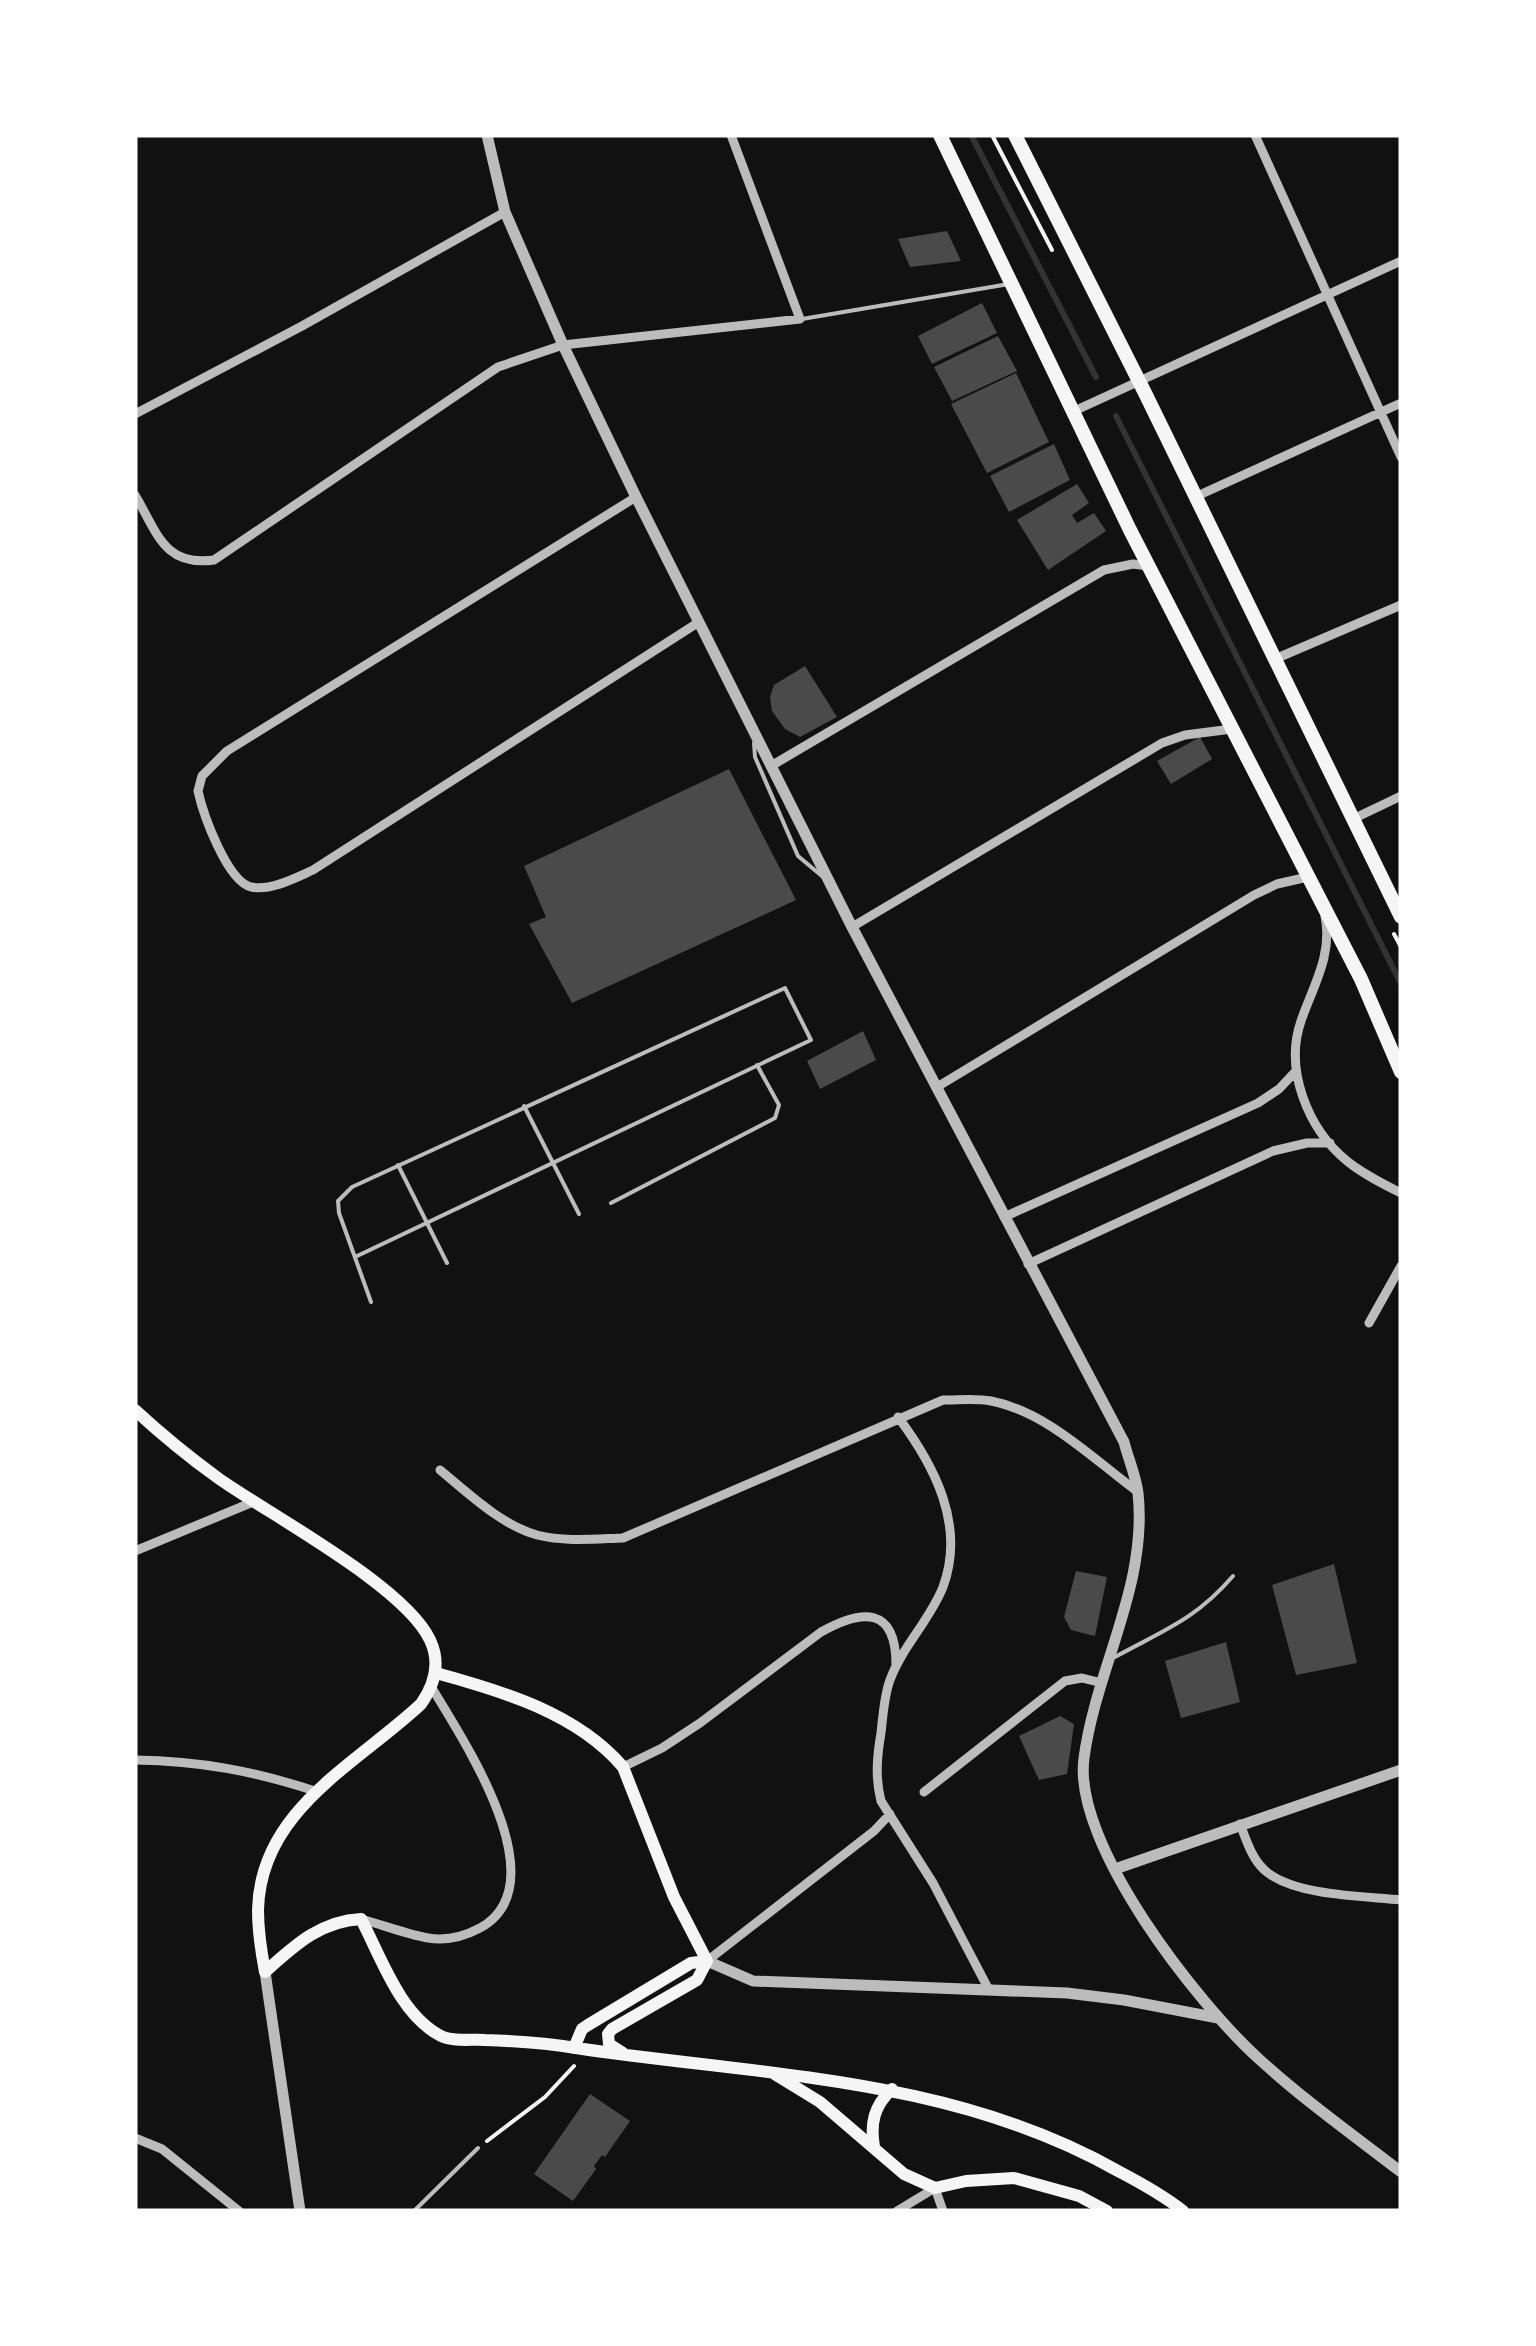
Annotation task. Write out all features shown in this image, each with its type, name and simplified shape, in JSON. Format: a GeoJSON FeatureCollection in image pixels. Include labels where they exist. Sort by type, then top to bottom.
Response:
{"type":"FeatureCollection","features":[{"type":"Feature","properties":{"kind":"main road"},"geometry":{"type":"LineString","coordinates":[[940,135],[1148,566],[1361,979],[1401,1072]]}},
{"type":"Feature","properties":{"kind":"main road"},"geometry":{"type":"LineString","coordinates":[[1014,135],[1139,380],[1401,917]]}},
{"type":"Feature","properties":{"kind":"main road"},"geometry":{"type":"LineString","coordinates":[[135,1410],[162,1435],[253,1502],[383,1588],[416,1617],[432,1642],[436,1673],[432,1688],[405,1720],[316,1791],[281,1832],[264,1869],[258,1908],[264,1972]]}},
{"type":"Feature","properties":{"kind":"main road"},"geometry":{"type":"LineString","coordinates":[[436,1673],[494,1688],[546,1711],[594,1739],[623,1767],[674,1896],[707,1962]]}},
{"type":"Feature","properties":{"kind":"main road"},"geometry":{"type":"LineString","coordinates":[[264,1972],[323,1927],[361,1919],[403,1998],[424,2024],[445,2039],[574,2048],[892,2090],[1007,2120],[1083,2151],[1168,2199],[1182,2211]]}},
{"type":"Feature","properties":{"kind":"main road"},"geometry":{"type":"LineString","coordinates":[[574,2048],[582,2029],[588,2025],[691,1963],[707,1962]]}},
{"type":"Feature","properties":{"kind":"main road"},"geometry":{"type":"LineString","coordinates":[[626,2054],[612,2048],[608,2034],[696,1980],[707,1962]]}},
{"type":"Feature","properties":{"kind":"main road"},"geometry":{"type":"LineString","coordinates":[[769,2071],[820,2102],[904,2174],[935,2188],[966,2181],[1014,2178],[1079,2196],[1107,2211]]}},
{"type":"Feature","properties":{"kind":"main road"},"geometry":{"type":"LineString","coordinates":[[874,2147],[874,2114],[892,2090]]}},
{"type":"Feature","properties":{"kind":"street"},"geometry":{"type":"LineString","coordinates":[[487,135],[506,212],[563,345],[636,497],[852,927],[1124,1442],[1138,1492],[1138,1543],[1127,1604],[1083,1762],[1098,1834],[1152,1932],[1218,2018],[1312,2104],[1401,2172]]}},
{"type":"Feature","properties":{"kind":"street"},"geometry":{"type":"LineString","coordinates":[[135,495],[167,550],[194,562],[214,560],[498,366],[563,345],[800,319],[731,135]]}},
{"type":"Feature","properties":{"kind":"street"},"geometry":{"type":"LineString","coordinates":[[1255,135],[1401,457]]}},
{"type":"Feature","properties":{"kind":"street"},"geometry":{"type":"LineString","coordinates":[[135,414],[506,212]]}},
{"type":"Feature","properties":{"kind":"street"},"geometry":{"type":"LineString","coordinates":[[1072,412],[1401,261]]}},
{"type":"Feature","properties":{"kind":"street"},"geometry":{"type":"LineString","coordinates":[[1196,497],[1401,403]]}},
{"type":"Feature","properties":{"kind":"street"},"geometry":{"type":"LineString","coordinates":[[636,497],[227,751],[209,767],[198,791],[228,866],[240,881],[253,888],[273,886],[313,870],[699,622]]}},
{"type":"Feature","properties":{"kind":"street"},"geometry":{"type":"LineString","coordinates":[[771,766],[1104,570],[1133,564],[1148,566]]}},
{"type":"Feature","properties":{"kind":"street"},"geometry":{"type":"LineString","coordinates":[[1275,659],[1401,605]]}},
{"type":"Feature","properties":{"kind":"street"},"geometry":{"type":"LineString","coordinates":[[852,927],[1162,743],[1185,735],[1232,729]]}},
{"type":"Feature","properties":{"kind":"street"},"geometry":{"type":"LineString","coordinates":[[1352,819],[1401,796]]}},
{"type":"Feature","properties":{"kind":"street"},"geometry":{"type":"LineString","coordinates":[[936,1087],[1254,895],[1308,876]]}},
{"type":"Feature","properties":{"kind":"street"},"geometry":{"type":"LineString","coordinates":[[1321,899],[1326,953],[1300,1022],[1294,1072],[1305,1102],[1330,1143],[1346,1160],[1401,1193]]}},
{"type":"Feature","properties":{"kind":"street"},"geometry":{"type":"LineString","coordinates":[[1004,1218],[1268,1098],[1294,1072]]}},
{"type":"Feature","properties":{"kind":"street"},"geometry":{"type":"LineString","coordinates":[[1028,1264],[1273,1151],[1307,1143],[1330,1143]]}},
{"type":"Feature","properties":{"kind":"street"},"geometry":{"type":"LineString","coordinates":[[1370,1324],[1401,1266]]}},
{"type":"Feature","properties":{"kind":"street"},"geometry":{"type":"LineString","coordinates":[[440,1470],[494,1513],[534,1534],[573,1540],[622,1538],[943,1400],[990,1401],[1028,1414],[1064,1436],[1138,1492]]}},
{"type":"Feature","properties":{"kind":"street"},"geometry":{"type":"LineString","coordinates":[[898,1417],[925,1453],[942,1492],[950,1527],[950,1560],[942,1588],[889,1682],[876,1778],[881,1801],[933,1882],[989,1990]]}},
{"type":"Feature","properties":{"kind":"street"},"geometry":{"type":"LineString","coordinates":[[135,1551],[253,1502]]}},
{"type":"Feature","properties":{"kind":"street"},"geometry":{"type":"LineString","coordinates":[[623,1767],[675,1740],[821,1632],[847,1618],[861,1614],[876,1618],[885,1626],[892,1638],[896,1668]]}},
{"type":"Feature","properties":{"kind":"street"},"geometry":{"type":"LineString","coordinates":[[924,1792],[1065,1681],[1082,1678],[1102,1683]]}},
{"type":"Feature","properties":{"kind":"street"},"geometry":{"type":"LineString","coordinates":[[361,1919],[430,1939],[451,1938],[470,1934],[495,1920],[505,1906],[510,1862],[500,1814],[473,1757],[432,1688]]}},
{"type":"Feature","properties":{"kind":"street"},"geometry":{"type":"LineString","coordinates":[[135,1760],[195,1761],[232,1767],[316,1791]]}},
{"type":"Feature","properties":{"kind":"street"},"geometry":{"type":"LineString","coordinates":[[1115,1869],[1401,1770]]}},
{"type":"Feature","properties":{"kind":"street"},"geometry":{"type":"LineString","coordinates":[[890,1814],[874,1831],[707,1962],[753,1981],[989,1990],[1124,2000],[1218,2018]]}},
{"type":"Feature","properties":{"kind":"street"},"geometry":{"type":"LineString","coordinates":[[1240,1824],[1254,1858],[1268,1873],[1323,1892],[1401,1900]]}},
{"type":"Feature","properties":{"kind":"street"},"geometry":{"type":"LineString","coordinates":[[264,1972],[300,2211]]}},
{"type":"Feature","properties":{"kind":"street"},"geometry":{"type":"LineString","coordinates":[[135,2138],[162,2149],[239,2211]]}},
{"type":"Feature","properties":{"kind":"street"},"geometry":{"type":"LineString","coordinates":[[897,2211],[935,2188],[943,2211]]}},
{"type":"Feature","properties":{"kind":"lane"},"geometry":{"type":"LineString","coordinates":[[800,319],[1014,283]]}},
{"type":"Feature","properties":{"kind":"lane"},"geometry":{"type":"LineString","coordinates":[[755,733],[755,756],[798,856],[829,881]]}},
{"type":"Feature","properties":{"kind":"lane"},"geometry":{"type":"LineString","coordinates":[[355,1257],[811,1040],[784,988],[352,1187],[338,1202],[339,1213],[371,1302]]}},
{"type":"Feature","properties":{"kind":"lane"},"geometry":{"type":"LineString","coordinates":[[611,1202],[775,1118],[779,1105],[757,1065]]}},
{"type":"Feature","properties":{"kind":"lane"},"geometry":{"type":"LineString","coordinates":[[524,1106],[579,1214]]}},
{"type":"Feature","properties":{"kind":"lane"},"geometry":{"type":"LineString","coordinates":[[398,1166],[448,1263]]}},
{"type":"Feature","properties":{"kind":"lane"},"geometry":{"type":"LineString","coordinates":[[1110,1660],[1186,1621],[1214,1599],[1233,1576]]}},
{"type":"Feature","properties":{"kind":"lane"},"geometry":{"type":"LineString","coordinates":[[414,2211],[478,2148]]}},
{"type":"Feature","properties":{"kind":"path"},"geometry":{"type":"LineString","coordinates":[[478,2148],[564,2079]]}},
{"type":"Feature","properties":{"kind":"building"},"geometry":{"type":"Polygon","coordinates":[[[947,231],[961,261],[910,267],[898,239],[947,231]]]}},
{"type":"Feature","properties":{"kind":"building"},"geometry":{"type":"Polygon","coordinates":[[[982,303],[997,333],[932,364],[918,336],[982,303]]]}},
{"type":"Feature","properties":{"kind":"building"},"geometry":{"type":"Polygon","coordinates":[[[998,336],[1017,371],[952,401],[934,367],[998,336]]]}},
{"type":"Feature","properties":{"kind":"building"},"geometry":{"type":"Polygon","coordinates":[[[1016,373],[1049,442],[987,473],[951,404],[1016,373]]]}},
{"type":"Feature","properties":{"kind":"building"},"geometry":{"type":"Polygon","coordinates":[[[1054,444],[1070,480],[1009,512],[990,476],[1054,444]]]}},
{"type":"Feature","properties":{"kind":"building"},"geometry":{"type":"Polygon","coordinates":[[[1077,484],[1089,503],[1072,515],[1077,523],[1094,513],[1106,531],[1048,570],[1017,520],[1077,484]]]}},
{"type":"Feature","properties":{"kind":"building"},"geometry":{"type":"Polygon","coordinates":[[[805,666],[837,717],[800,737],[785,729],[772,711],[770,697],[774,685],[805,666]]]}},
{"type":"Feature","properties":{"kind":"building"},"geometry":{"type":"Polygon","coordinates":[[[1200,737],[1212,759],[1171,784],[1157,761],[1200,737]]]}},
{"type":"Feature","properties":{"kind":"building"},"geometry":{"type":"Polygon","coordinates":[[[729,769],[796,900],[572,1003],[529,924],[546,917],[524,866],[729,769]]]}},
{"type":"Feature","properties":{"kind":"building"},"geometry":{"type":"Polygon","coordinates":[[[863,1031],[876,1060],[820,1089],[807,1061],[863,1031]]]}},
{"type":"Feature","properties":{"kind":"building"},"geometry":{"type":"Polygon","coordinates":[[[1334,1564],[1357,1663],[1296,1675],[1272,1585],[1334,1564]]]}},
{"type":"Feature","properties":{"kind":"building"},"geometry":{"type":"Polygon","coordinates":[[[1076,1571],[1107,1577],[1095,1636],[1071,1630],[1064,1617],[1076,1571]]]}},
{"type":"Feature","properties":{"kind":"building"},"geometry":{"type":"Polygon","coordinates":[[[1226,1642],[1240,1702],[1181,1718],[1165,1661],[1226,1642]]]}},
{"type":"Feature","properties":{"kind":"building"},"geometry":{"type":"Polygon","coordinates":[[[1060,1716],[1074,1724],[1067,1774],[1039,1780],[1019,1736],[1060,1716]]]}},
{"type":"Feature","properties":{"kind":"building"},"geometry":{"type":"Polygon","coordinates":[[[590,2094],[630,2121],[594,2166],[596,2169],[573,2201],[534,2174],[590,2094]]]}},
{"type":"Feature","properties":{"kind":"waterway"},"geometry":{"type":"LineString","coordinates":[[971,135],[1096,377]]}},
{"type":"Feature","properties":{"kind":"waterway"},"geometry":{"type":"LineString","coordinates":[[1116,416],[1401,984]]}}]}
